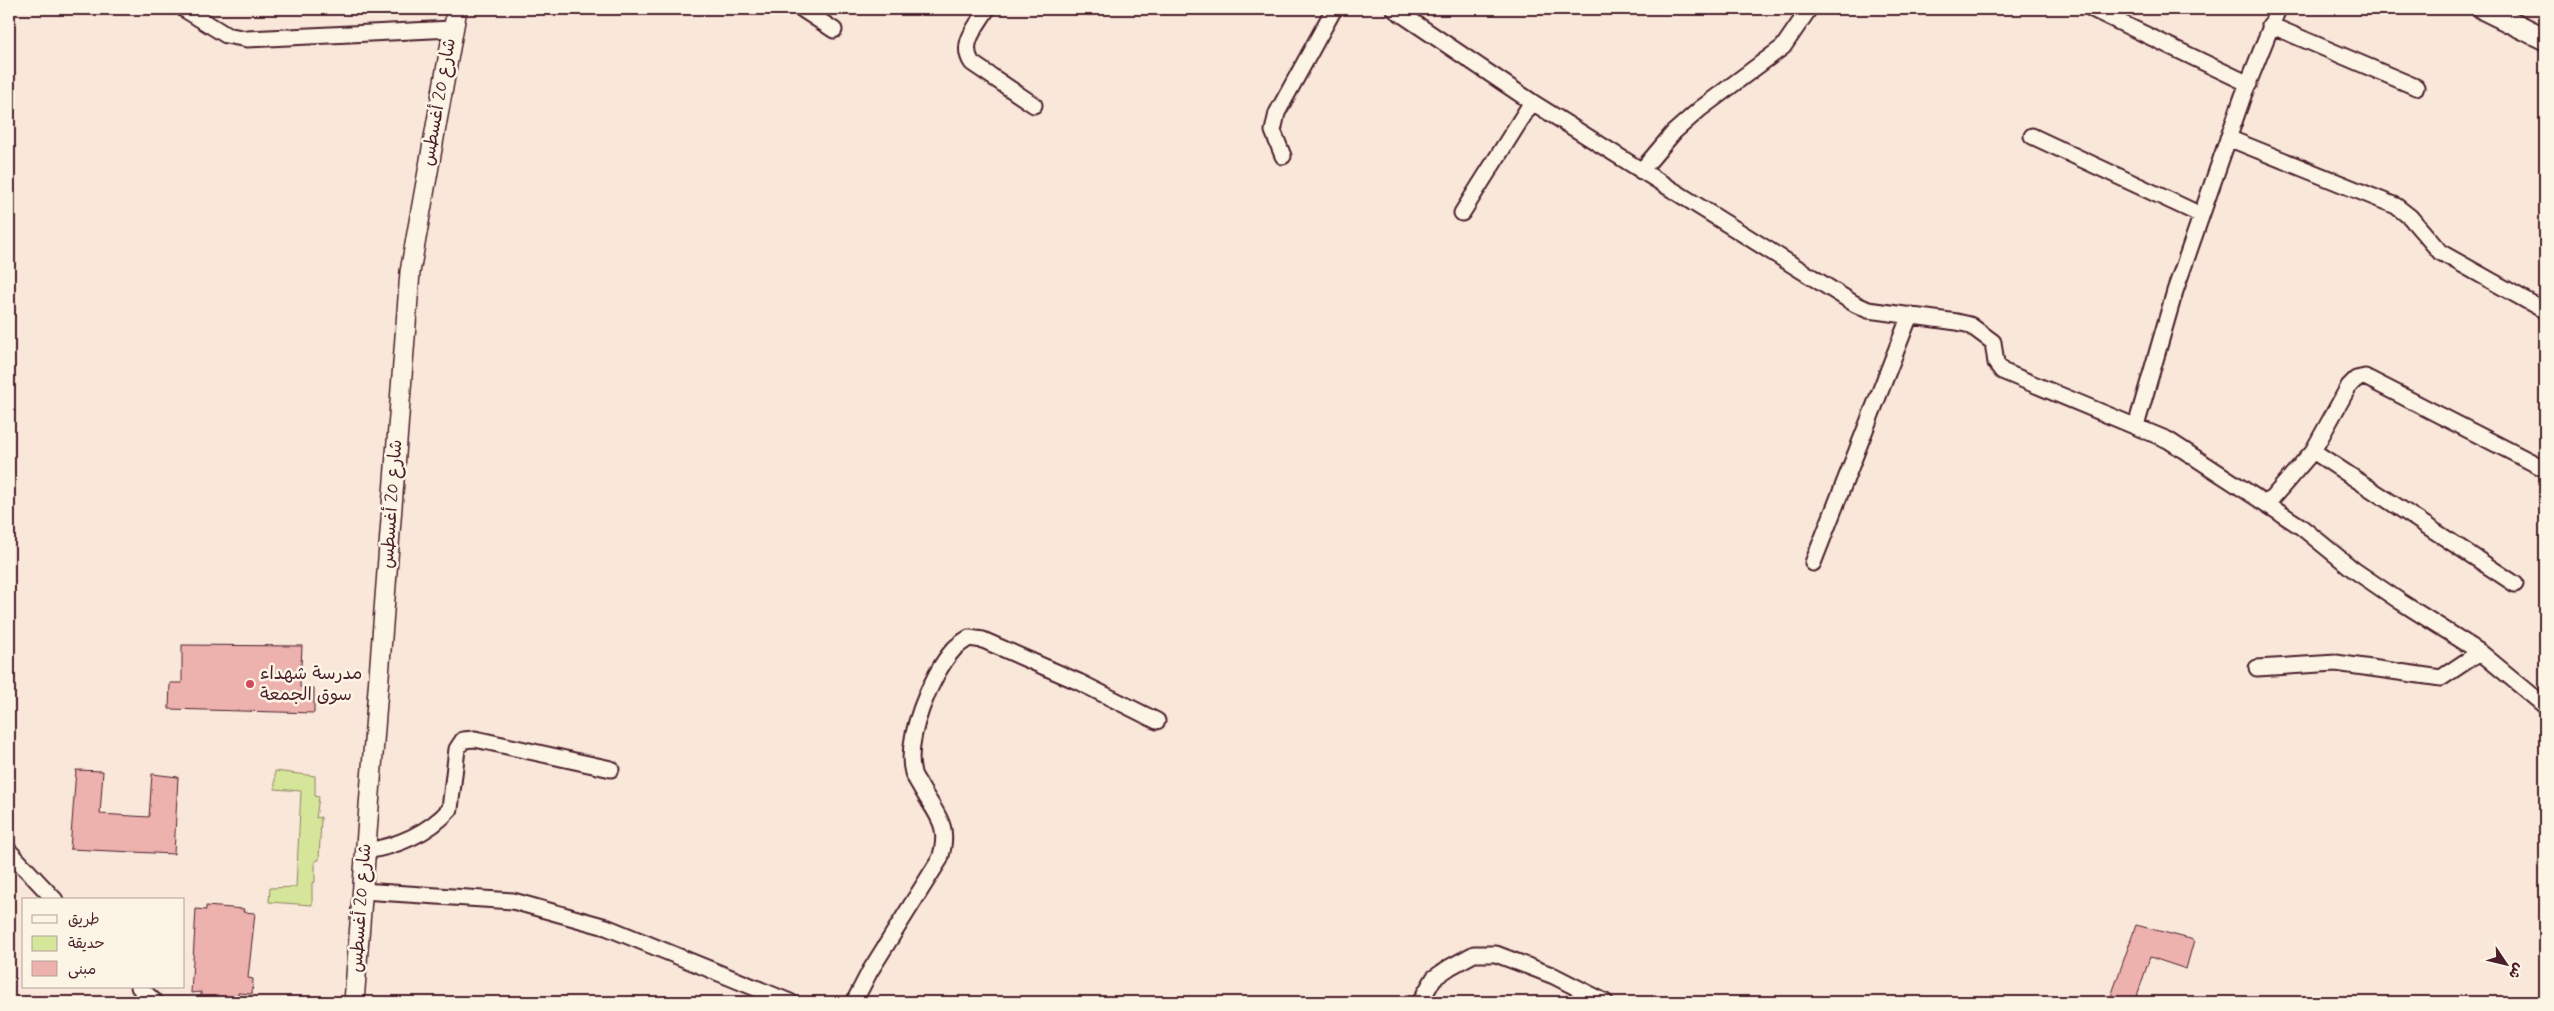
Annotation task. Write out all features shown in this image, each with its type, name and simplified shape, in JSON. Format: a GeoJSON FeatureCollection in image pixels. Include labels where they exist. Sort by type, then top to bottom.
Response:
{"type":"FeatureCollection","features":[{"type":"Feature","properties":{"kind":"main road"},"geometry":{"type":"LineString","coordinates":[[2484,9],[2545,39]]}},
{"type":"Feature","properties":{"kind":"street"},"geometry":{"type":"LineString","coordinates":[[184,9],[226,35],[247,39],[452,29]]}},
{"type":"Feature","properties":{"kind":"street","name":"شارع 20 أغسطس"},"geometry":{"type":"LineString","coordinates":[[354,1002],[410,272],[457,9]]}},
{"type":"Feature","properties":{"kind":"street"},"geometry":{"type":"LineString","coordinates":[[802,9],[834,30]]}},
{"type":"Feature","properties":{"kind":"street"},"geometry":{"type":"LineString","coordinates":[[987,9],[966,46],[967,56],[972,63],[1034,105]]}},
{"type":"Feature","properties":{"kind":"street"},"geometry":{"type":"LineString","coordinates":[[1283,156],[1273,132],[1277,113],[1334,9]]}},
{"type":"Feature","properties":{"kind":"street"},"geometry":{"type":"LineString","coordinates":[[1397,9],[1532,102],[1855,304],[1868,310],[1970,325],[1993,342],[1996,363],[2002,371],[2168,440],[2300,526],[2348,565],[2480,652],[2545,706]]}},
{"type":"Feature","properties":{"kind":"street"},"geometry":{"type":"LineString","coordinates":[[1641,171],[1674,132],[1700,109],[1783,47],[1809,9]]}},
{"type":"Feature","properties":{"kind":"street"},"geometry":{"type":"LineString","coordinates":[[2092,9],[2249,84]]}},
{"type":"Feature","properties":{"kind":"street"},"geometry":{"type":"LineString","coordinates":[[2136,426],[2161,336],[2201,215],[2270,24],[2278,9]]}},
{"type":"Feature","properties":{"kind":"street"},"geometry":{"type":"LineString","coordinates":[[2270,24],[2416,87]]}},
{"type":"Feature","properties":{"kind":"street"},"geometry":{"type":"LineString","coordinates":[[1462,213],[1532,102]]}},
{"type":"Feature","properties":{"kind":"street"},"geometry":{"type":"LineString","coordinates":[[2032,136],[2201,215]]}},
{"type":"Feature","properties":{"kind":"street"},"geometry":{"type":"LineString","coordinates":[[2228,138],[2396,206],[2410,217],[2440,252],[2545,311]]}},
{"type":"Feature","properties":{"kind":"street"},"geometry":{"type":"LineString","coordinates":[[1813,563],[1910,315]]}},
{"type":"Feature","properties":{"kind":"street"},"geometry":{"type":"LineString","coordinates":[[2267,504],[2313,451],[2349,386],[2356,379],[2365,377],[2545,469]]}},
{"type":"Feature","properties":{"kind":"street"},"geometry":{"type":"LineString","coordinates":[[2313,451],[2515,584]]}},
{"type":"Feature","properties":{"kind":"street"},"geometry":{"type":"LineString","coordinates":[[854,1002],[870,970],[940,859],[944,846],[945,832],[940,816],[913,773],[912,746],[916,725],[927,696],[954,649],[969,638],[983,640],[1079,682],[1157,722]]}},
{"type":"Feature","properties":{"kind":"street"},"geometry":{"type":"LineString","coordinates":[[2257,668],[2336,663],[2440,678],[2480,652]]}},
{"type":"Feature","properties":{"kind":"street"},"geometry":{"type":"LineString","coordinates":[[366,851],[385,848],[434,824],[444,816],[450,808],[457,749],[463,740],[475,739],[611,769]]}},
{"type":"Feature","properties":{"kind":"street"},"geometry":{"type":"LineString","coordinates":[[9,851],[53,898]]}},
{"type":"Feature","properties":{"kind":"street"},"geometry":{"type":"LineString","coordinates":[[362,890],[513,902],[606,927],[790,1002]]}},
{"type":"Feature","properties":{"kind":"street"},"geometry":{"type":"LineString","coordinates":[[1420,1002],[1434,978],[1450,966],[1474,954],[1496,954],[1554,976],[1605,1002]]}},
{"type":"Feature","properties":{"kind":"street"},"geometry":{"type":"LineString","coordinates":[[140,988],[155,1002]]}},
{"type":"Feature","properties":{"kind":"green space"},"geometry":{"type":"Polygon","coordinates":[[[275,771],[315,776],[315,796],[319,797],[316,818],[321,817],[319,860],[315,861],[312,905],[269,902],[270,888],[296,887],[301,791],[275,789],[275,771]]]}},
{"type":"Feature","properties":{"kind":"building"},"geometry":{"type":"Polygon","coordinates":[[[182,645],[302,646],[300,687],[314,688],[314,713],[169,709],[170,683],[182,683],[182,645]]]}},
{"type":"Feature","properties":{"kind":"building"},"geometry":{"type":"Polygon","coordinates":[[[76,770],[103,771],[100,814],[149,817],[152,774],[178,777],[174,854],[70,849],[76,770]]]}},
{"type":"Feature","properties":{"kind":"building"},"geometry":{"type":"Polygon","coordinates":[[[206,906],[244,909],[243,912],[255,913],[248,978],[253,979],[252,994],[238,993],[238,998],[201,997],[201,992],[191,993],[196,909],[206,910],[206,906]]]}},
{"type":"Feature","properties":{"kind":"building"},"geometry":{"type":"Polygon","coordinates":[[[2136,925],[2194,940],[2186,969],[2150,957],[2135,1002],[2109,1002],[2136,925]]]}},
{"type":"Feature","properties":{"kind":"place","name":"مدرسة شهداء سوق الجمعة"},"geometry":{"type":"Point","coordinates":[250,684]}}]}
